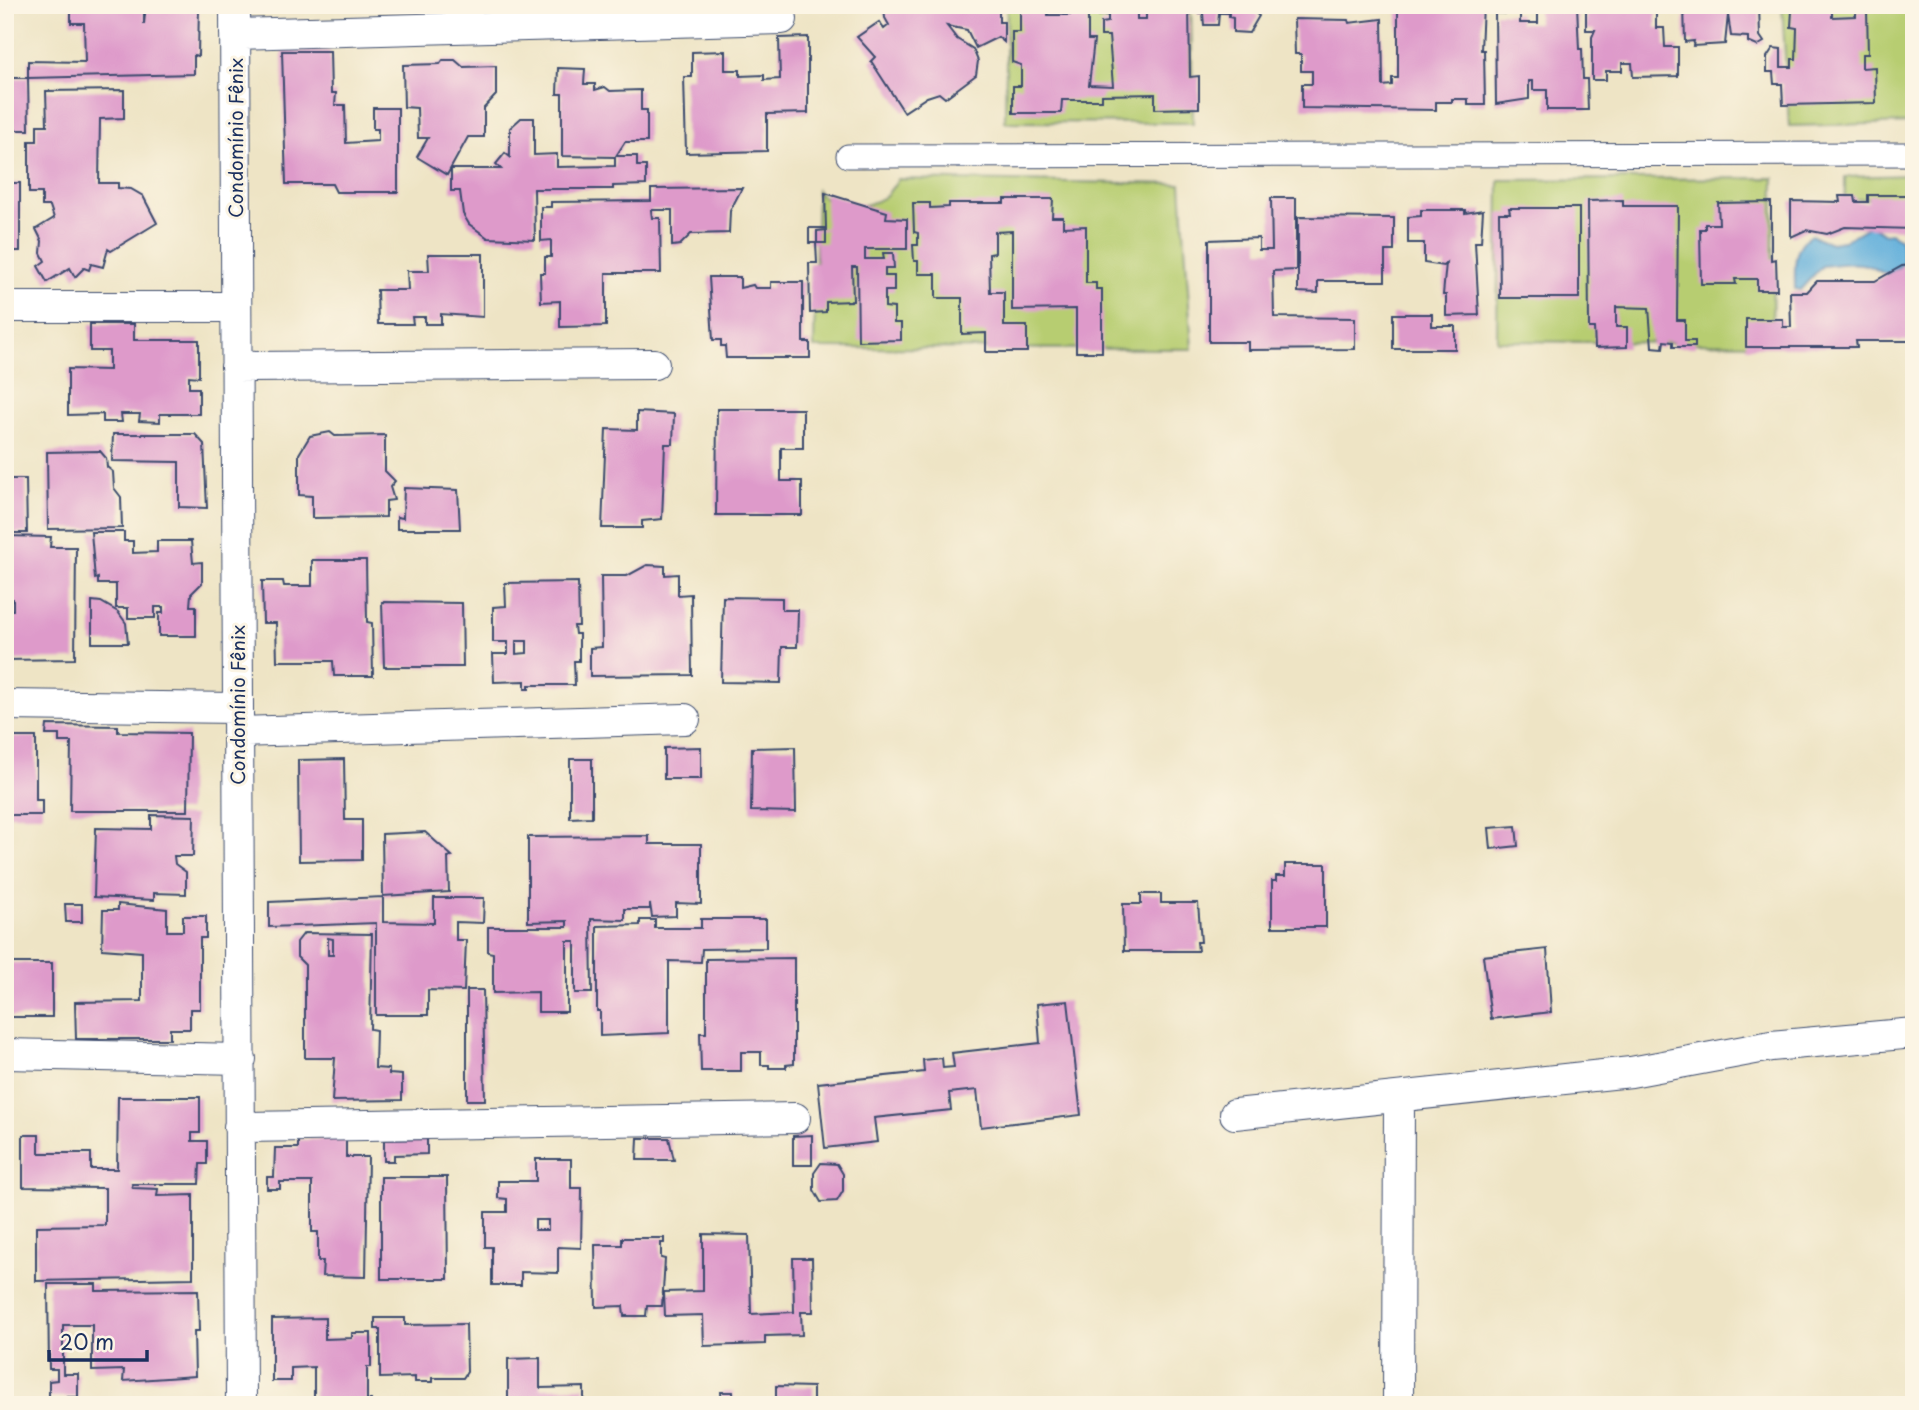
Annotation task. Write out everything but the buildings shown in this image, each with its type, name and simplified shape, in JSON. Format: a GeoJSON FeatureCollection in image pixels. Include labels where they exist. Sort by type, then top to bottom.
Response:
{"type":"FeatureCollection","features":[{"type":"Feature","properties":{"kind":"street"},"geometry":{"type":"LineString","coordinates":[[235,19],[782,19]]}},
{"type":"Feature","properties":{"kind":"street","name":"Condomínio Fênix"},"geometry":{"type":"LineString","coordinates":[[235,19],[241,1405]]}},
{"type":"Feature","properties":{"kind":"street"},"geometry":{"type":"LineString","coordinates":[[848,156],[1914,154]]}},
{"type":"Feature","properties":{"kind":"street"},"geometry":{"type":"LineString","coordinates":[[5,307],[236,307]]}},
{"type":"Feature","properties":{"kind":"street"},"geometry":{"type":"LineString","coordinates":[[236,367],[654,364]]}},
{"type":"Feature","properties":{"kind":"street"},"geometry":{"type":"LineString","coordinates":[[5,705],[238,720],[685,719]]}},
{"type":"Feature","properties":{"kind":"street"},"geometry":{"type":"LineString","coordinates":[[1235,1114],[1631,1072],[1771,1046],[1914,1033]]}},
{"type":"Feature","properties":{"kind":"street"},"geometry":{"type":"LineString","coordinates":[[5,1054],[241,1059]]}},
{"type":"Feature","properties":{"kind":"street"},"geometry":{"type":"LineString","coordinates":[[1398,1405],[1399,1098]]}},
{"type":"Feature","properties":{"kind":"street"},"geometry":{"type":"LineString","coordinates":[[239,1127],[795,1118]]}},
{"type":"Feature","properties":{"kind":"green space"},"geometry":{"type":"Polygon","coordinates":[[[1007,5],[1191,5],[1193,123],[1005,122],[1007,5]]]}},
{"type":"Feature","properties":{"kind":"green space"},"geometry":{"type":"Polygon","coordinates":[[[1782,5],[1914,5],[1914,123],[1789,126],[1782,5]]]}},
{"type":"Feature","properties":{"kind":"green space"},"geometry":{"type":"Polygon","coordinates":[[[1911,175],[1911,196],[1845,200],[1845,177],[1911,175]]]}},
{"type":"Feature","properties":{"kind":"green space"},"geometry":{"type":"Polygon","coordinates":[[[1774,178],[1772,344],[1497,341],[1499,180],[1774,178]]]}},
{"type":"Feature","properties":{"kind":"green space"},"geometry":{"type":"Polygon","coordinates":[[[898,179],[1181,184],[1192,349],[814,348],[817,190],[831,202],[858,206],[884,197],[898,179]]]}},
{"type":"Feature","properties":{"kind":"water"},"geometry":{"type":"Polygon","coordinates":[[[1871,225],[1884,234],[1891,233],[1900,239],[1904,262],[1896,269],[1886,274],[1861,264],[1822,266],[1800,290],[1795,289],[1796,259],[1800,245],[1805,240],[1811,235],[1831,243],[1844,241],[1871,225]]]}}]}
